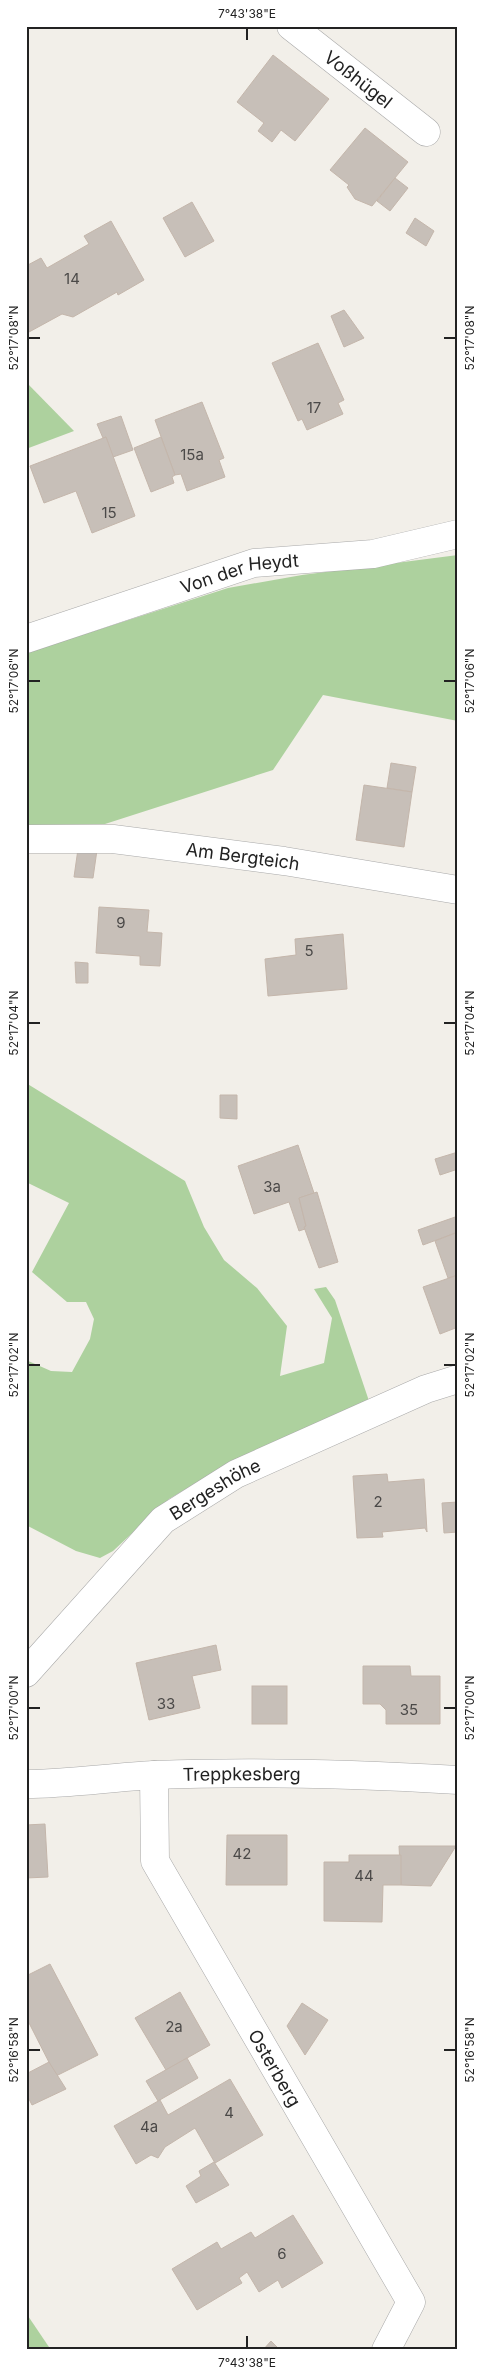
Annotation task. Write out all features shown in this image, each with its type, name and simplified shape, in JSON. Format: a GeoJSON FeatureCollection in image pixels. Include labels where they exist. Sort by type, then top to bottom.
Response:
{"type":"FeatureCollection","features":[{"type":"Feature","properties":{"kind":"street","name":"Voßhügel"},"geometry":{"type":"LineString","coordinates":[[292,26],[426,132]]}},
{"type":"Feature","properties":{"kind":"street","name":"Von der Heydt"},"geometry":{"type":"LineString","coordinates":[[26,639],[254,564],[373,554],[458,534]]}},
{"type":"Feature","properties":{"kind":"street","name":"Am Bergteich"},"geometry":{"type":"LineString","coordinates":[[26,838],[113,839],[284,860],[458,890]]}},
{"type":"Feature","properties":{"kind":"street","name":"Bergeshöhe"},"geometry":{"type":"LineString","coordinates":[[26,1673],[163,1520],[236,1474],[426,1389],[458,1379]]}},
{"type":"Feature","properties":{"kind":"street","name":"Treppkesberg"},"geometry":{"type":"LineString","coordinates":[[26,1784],[66,1784],[154,1775],[357,1774],[458,1780]]}},
{"type":"Feature","properties":{"kind":"street","name":"Osterberg"},"geometry":{"type":"LineString","coordinates":[[154,1775],[155,1861],[411,2302],[386,2350]]}},
{"type":"Feature","properties":{"kind":"green space"},"geometry":{"type":"Polygon","coordinates":[[[26,382],[74,431],[26,449],[26,382]]]}},
{"type":"Feature","properties":{"kind":"green space"},"geometry":{"type":"Polygon","coordinates":[[[458,555],[458,721],[323,695],[273,770],[105,824],[26,825],[26,653],[228,588],[302,575],[458,555]]]}},
{"type":"Feature","properties":{"kind":"green space"},"geometry":{"type":"Polygon","coordinates":[[[26,1083],[185,1181],[204,1227],[224,1260],[257,1288],[287,1326],[280,1376],[324,1363],[332,1318],[314,1289],[326,1287],[335,1300],[369,1401],[213,1473],[169,1499],[113,1551],[100,1558],[76,1551],[26,1525],[26,1360],[51,1371],[72,1372],[90,1339],[94,1319],[86,1302],[67,1302],[32,1272],[69,1203],[26,1182],[26,1083]]]}},
{"type":"Feature","properties":{"kind":"green space"},"geometry":{"type":"Polygon","coordinates":[[[26,2313],[51,2350],[26,2350],[26,2313]]]}},
{"type":"Feature","properties":{"kind":"building"},"geometry":{"type":"Polygon","coordinates":[[[273,55],[329,99],[295,141],[281,130],[272,142],[258,131],[264,123],[237,102],[273,55]]]}},
{"type":"Feature","properties":{"kind":"building"},"geometry":{"type":"Polygon","coordinates":[[[365,128],[408,162],[372,206],[355,199],[347,187],[349,185],[330,170],[365,128]]]}},
{"type":"Feature","properties":{"kind":"building"},"geometry":{"type":"Polygon","coordinates":[[[395,178],[408,188],[390,211],[377,201],[395,178]]]}},
{"type":"Feature","properties":{"kind":"building"},"geometry":{"type":"Polygon","coordinates":[[[192,202],[214,241],[185,257],[163,218],[192,202]]]}},
{"type":"Feature","properties":{"kind":"building"},"geometry":{"type":"Polygon","coordinates":[[[415,218],[434,231],[426,246],[406,233],[415,218]]]}},
{"type":"Feature","properties":{"kind":"building"},"geometry":{"type":"Polygon","coordinates":[[[111,221],[144,280],[118,295],[117,292],[73,317],[62,314],[29,332],[26,327],[26,266],[41,258],[47,268],[89,244],[84,236],[111,221]]]}},
{"type":"Feature","properties":{"kind":"building"},"geometry":{"type":"Polygon","coordinates":[[[344,310],[364,338],[344,347],[331,316],[344,310]]]}},
{"type":"Feature","properties":{"kind":"building"},"geometry":{"type":"Polygon","coordinates":[[[318,343],[344,400],[338,403],[343,414],[307,430],[302,419],[298,421],[272,363],[318,343]]]}},
{"type":"Feature","properties":{"kind":"building"},"geometry":{"type":"Polygon","coordinates":[[[202,402],[224,458],[219,460],[225,477],[187,491],[181,474],[175,475],[155,420],[202,402]]]}},
{"type":"Feature","properties":{"kind":"building"},"geometry":{"type":"Polygon","coordinates":[[[121,416],[133,450],[113,457],[106,437],[103,438],[97,424],[121,416]]]}},
{"type":"Feature","properties":{"kind":"building"},"geometry":{"type":"Polygon","coordinates":[[[106,437],[135,516],[92,533],[76,491],[44,503],[30,466],[106,437]]]}},
{"type":"Feature","properties":{"kind":"building"},"geometry":{"type":"Polygon","coordinates":[[[161,437],[175,475],[172,477],[174,483],[151,492],[134,448],[161,437]]]}},
{"type":"Feature","properties":{"kind":"building"},"geometry":{"type":"Polygon","coordinates":[[[391,763],[416,767],[412,792],[387,788],[391,763]]]}},
{"type":"Feature","properties":{"kind":"building"},"geometry":{"type":"Polygon","coordinates":[[[364,785],[412,792],[404,847],[356,840],[364,785]]]}},
{"type":"Feature","properties":{"kind":"building"},"geometry":{"type":"Polygon","coordinates":[[[78,849],[97,850],[93,878],[74,877],[78,849]]]}},
{"type":"Feature","properties":{"kind":"building"},"geometry":{"type":"Polygon","coordinates":[[[99,907],[149,910],[147,932],[162,933],[160,966],[140,965],[140,956],[96,953],[99,907]]]}},
{"type":"Feature","properties":{"kind":"building"},"geometry":{"type":"Polygon","coordinates":[[[343,934],[347,989],[268,996],[265,959],[296,955],[295,939],[343,934]]]}},
{"type":"Feature","properties":{"kind":"building"},"geometry":{"type":"Polygon","coordinates":[[[75,962],[88,963],[88,983],[76,983],[75,962]]]}},
{"type":"Feature","properties":{"kind":"building"},"geometry":{"type":"Polygon","coordinates":[[[220,1095],[237,1095],[237,1119],[220,1118],[220,1095]]]}},
{"type":"Feature","properties":{"kind":"building"},"geometry":{"type":"Polygon","coordinates":[[[298,1145],[314,1193],[299,1198],[306,1226],[305,1229],[299,1231],[289,1202],[254,1214],[238,1166],[298,1145]]]}},
{"type":"Feature","properties":{"kind":"building"},"geometry":{"type":"Polygon","coordinates":[[[458,1152],[458,1169],[440,1175],[435,1159],[458,1152]]]}},
{"type":"Feature","properties":{"kind":"building"},"geometry":{"type":"Polygon","coordinates":[[[317,1192],[338,1262],[319,1268],[304,1227],[306,1226],[299,1198],[317,1192]]]}},
{"type":"Feature","properties":{"kind":"building"},"geometry":{"type":"Polygon","coordinates":[[[458,1216],[458,1232],[423,1245],[418,1230],[458,1216]]]}},
{"type":"Feature","properties":{"kind":"building"},"geometry":{"type":"Polygon","coordinates":[[[458,1232],[458,1275],[448,1278],[435,1241],[458,1232]]]}},
{"type":"Feature","properties":{"kind":"building"},"geometry":{"type":"Polygon","coordinates":[[[458,1275],[458,1327],[440,1334],[423,1287],[458,1275]]]}},
{"type":"Feature","properties":{"kind":"building"},"geometry":{"type":"Polygon","coordinates":[[[387,1474],[388,1482],[424,1479],[427,1532],[425,1528],[382,1532],[383,1537],[357,1538],[353,1476],[387,1474]]]}},
{"type":"Feature","properties":{"kind":"building"},"geometry":{"type":"Polygon","coordinates":[[[458,1502],[458,1532],[444,1533],[442,1503],[458,1502]]]}},
{"type":"Feature","properties":{"kind":"building"},"geometry":{"type":"Polygon","coordinates":[[[216,1645],[221,1670],[192,1676],[200,1708],[149,1720],[136,1663],[216,1645]]]}},
{"type":"Feature","properties":{"kind":"building"},"geometry":{"type":"Polygon","coordinates":[[[363,1666],[410,1666],[411,1676],[440,1676],[440,1724],[386,1724],[386,1710],[380,1704],[363,1704],[363,1666]]]}},
{"type":"Feature","properties":{"kind":"building"},"geometry":{"type":"Polygon","coordinates":[[[252,1686],[287,1686],[287,1724],[252,1724],[252,1686]]]}},
{"type":"Feature","properties":{"kind":"building"},"geometry":{"type":"Polygon","coordinates":[[[45,1824],[48,1877],[26,1878],[26,1825],[45,1824]]]}},
{"type":"Feature","properties":{"kind":"building"},"geometry":{"type":"Polygon","coordinates":[[[227,1835],[287,1835],[287,1885],[226,1885],[227,1835]]]}},
{"type":"Feature","properties":{"kind":"building"},"geometry":{"type":"Polygon","coordinates":[[[399,1846],[456,1846],[431,1886],[401,1885],[399,1846]]]}},
{"type":"Feature","properties":{"kind":"building"},"geometry":{"type":"Polygon","coordinates":[[[349,1855],[401,1855],[401,1885],[383,1885],[382,1922],[324,1921],[324,1862],[349,1862],[349,1855]]]}},
{"type":"Feature","properties":{"kind":"building"},"geometry":{"type":"Polygon","coordinates":[[[50,1964],[98,2055],[56,2076],[26,2017],[26,1976],[50,1964]]]}},
{"type":"Feature","properties":{"kind":"building"},"geometry":{"type":"Polygon","coordinates":[[[180,1992],[210,2045],[166,2070],[135,2018],[180,1992]]]}},
{"type":"Feature","properties":{"kind":"building"},"geometry":{"type":"Polygon","coordinates":[[[302,2003],[328,2020],[305,2055],[287,2026],[302,2003]]]}},
{"type":"Feature","properties":{"kind":"building"},"geometry":{"type":"Polygon","coordinates":[[[187,2058],[198,2078],[158,2101],[146,2081],[187,2058]]]}},
{"type":"Feature","properties":{"kind":"building"},"geometry":{"type":"Polygon","coordinates":[[[49,2062],[66,2089],[32,2105],[26,2093],[26,2074],[49,2062]]]}},
{"type":"Feature","properties":{"kind":"building"},"geometry":{"type":"Polygon","coordinates":[[[230,2079],[263,2135],[215,2163],[195,2128],[165,2147],[158,2158],[151,2155],[136,2164],[114,2126],[160,2100],[168,2115],[230,2079]]]}},
{"type":"Feature","properties":{"kind":"building"},"geometry":{"type":"Polygon","coordinates":[[[214,2162],[229,2185],[196,2203],[186,2186],[201,2176],[199,2171],[214,2162]]]}},
{"type":"Feature","properties":{"kind":"building"},"geometry":{"type":"Polygon","coordinates":[[[293,2215],[323,2263],[282,2288],[278,2280],[259,2292],[247,2272],[239,2278],[242,2283],[197,2310],[172,2269],[217,2242],[221,2249],[251,2232],[255,2238],[293,2215]]]}},
{"type":"Feature","properties":{"kind":"building"},"geometry":{"type":"Polygon","coordinates":[[[271,2341],[280,2350],[263,2350],[271,2341]]]}}]}
